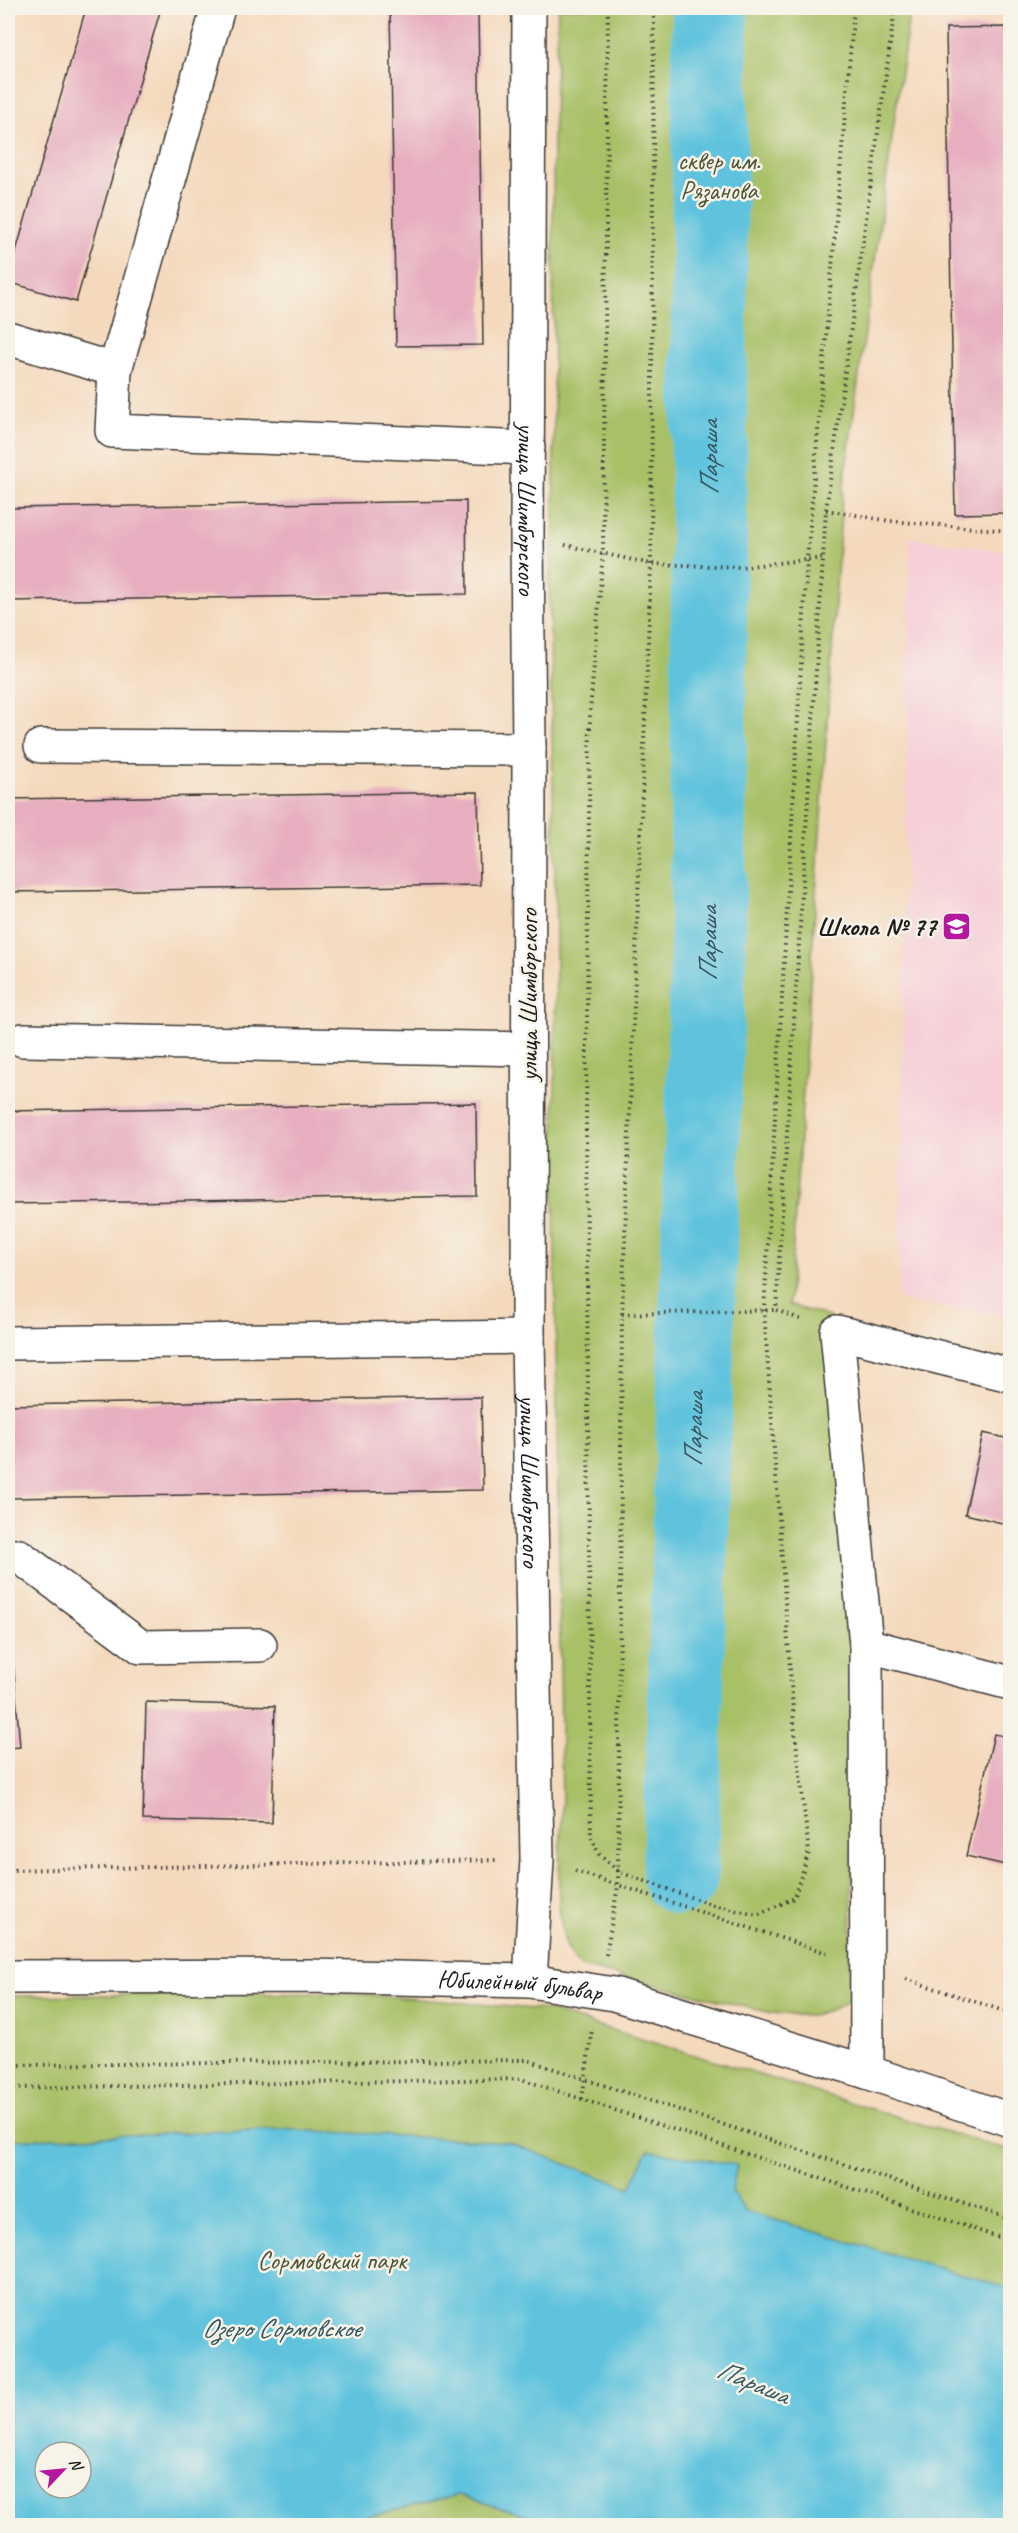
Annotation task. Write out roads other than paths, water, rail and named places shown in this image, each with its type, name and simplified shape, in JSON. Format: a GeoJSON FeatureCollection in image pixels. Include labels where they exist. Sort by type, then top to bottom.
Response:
{"type":"FeatureCollection","features":[{"type":"Feature","properties":{"kind":"street"},"geometry":{"type":"LineString","coordinates":[[218,8],[115,370],[112,430],[528,448]]}},
{"type":"Feature","properties":{"kind":"street","name":"улица Шимборского"},"geometry":{"type":"LineString","coordinates":[[529,8],[526,537],[529,749],[528,1337],[537,1859],[530,1981]]}},
{"type":"Feature","properties":{"kind":"street"},"geometry":{"type":"LineString","coordinates":[[8,339],[115,370]]}},
{"type":"Feature","properties":{"kind":"street"},"geometry":{"type":"LineString","coordinates":[[41,746],[529,749]]}},
{"type":"Feature","properties":{"kind":"street"},"geometry":{"type":"LineString","coordinates":[[23,1040],[528,1049]]}},
{"type":"Feature","properties":{"kind":"street"},"geometry":{"type":"LineString","coordinates":[[867,2072],[866,1645],[837,1332],[1011,1375]]}},
{"type":"Feature","properties":{"kind":"street"},"geometry":{"type":"LineString","coordinates":[[8,1343],[528,1337]]}},
{"type":"Feature","properties":{"kind":"street"},"geometry":{"type":"LineString","coordinates":[[8,1556],[19,1556],[141,1647],[260,1645]]}},
{"type":"Feature","properties":{"kind":"street"},"geometry":{"type":"LineString","coordinates":[[866,1645],[1011,1683]]}},
{"type":"Feature","properties":{"kind":"street","name":"Юбилейный бульвар"},"geometry":{"type":"LineString","coordinates":[[8,1977],[309,1976],[530,1981],[614,1994],[867,2072],[1011,2120]]}},
{"type":"Feature","properties":{"kind":"water","name":"Озеро Сормовское"},"geometry":{"type":"Polygon","coordinates":[[[279,2129],[507,2142],[630,2188],[648,2150],[737,2165],[732,2192],[745,2211],[1010,2289],[1010,2525],[557,2525],[459,2495],[334,2525],[8,2525],[8,2140],[279,2129]]]}},
{"type":"Feature","properties":{"kind":"waterway","name":"Параша"},"geometry":{"type":"LineString","coordinates":[[680,1877],[708,954],[710,8]]}},
{"type":"Feature","properties":{"kind":"place","name":"Школа № 77"},"geometry":{"type":"Point","coordinates":[957,926]}},
{"type":"Feature","properties":{"kind":"park label","name":"сквер им. Рязанова"},"geometry":{"type":"Point","coordinates":[719,175]}},
{"type":"Feature","properties":{"kind":"park label","name":"Сормовский парк"},"geometry":{"type":"Point","coordinates":[332,2260]}}]}
